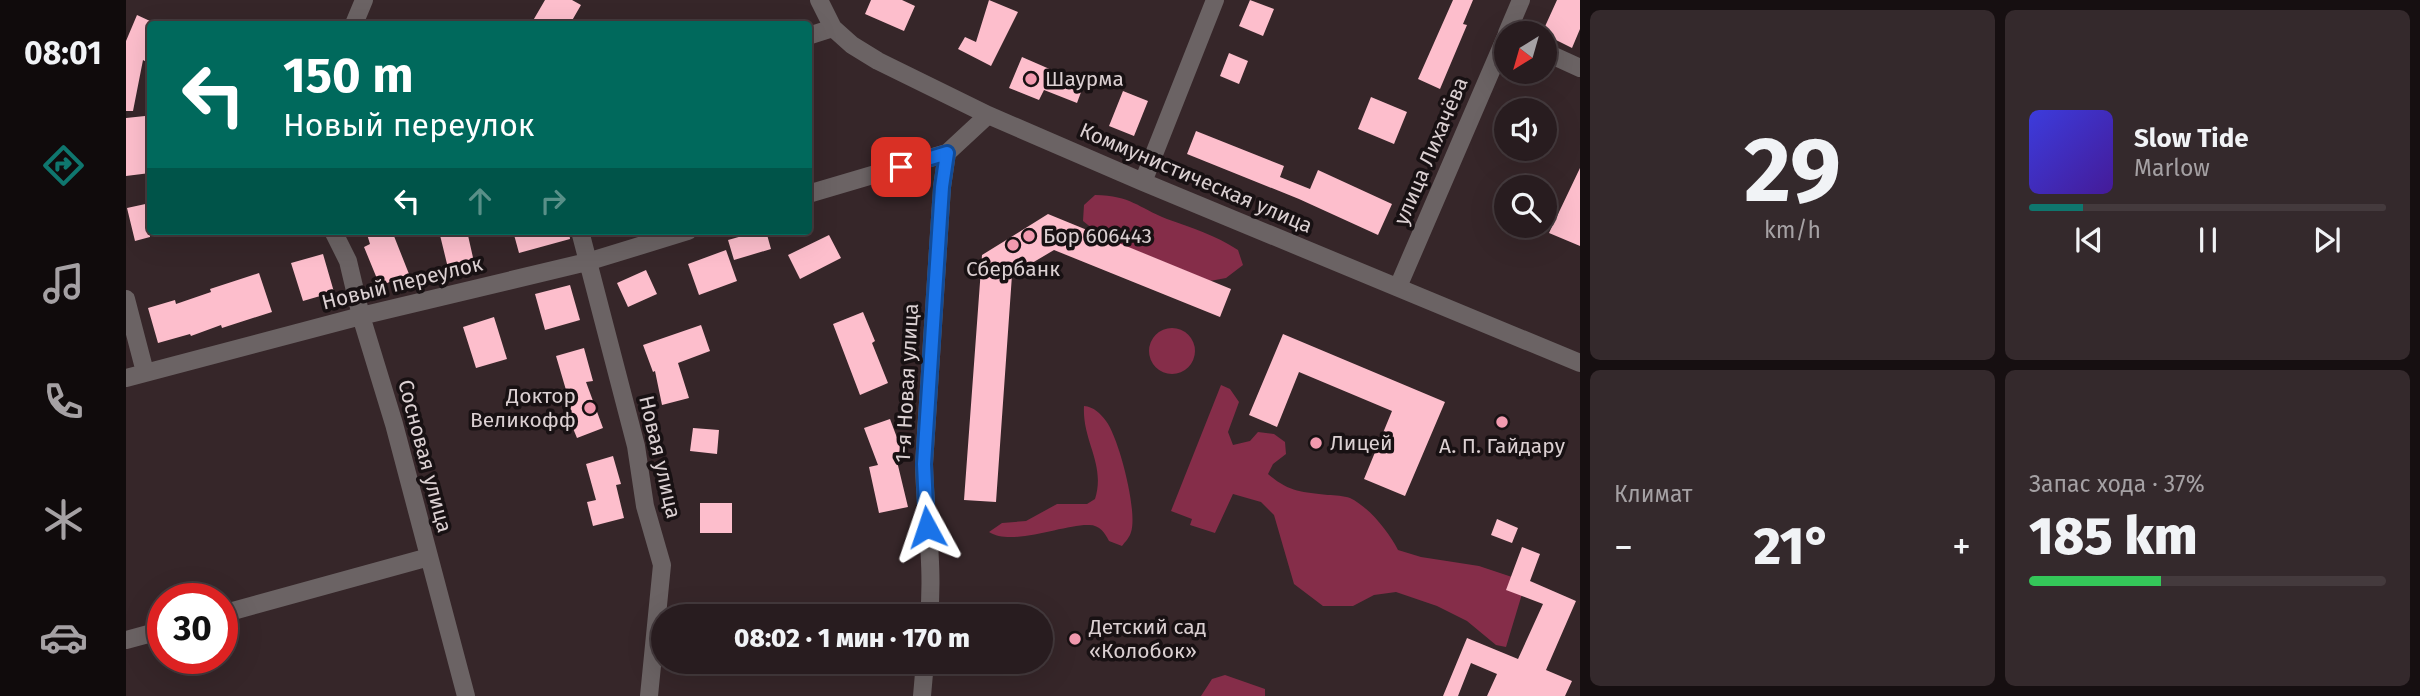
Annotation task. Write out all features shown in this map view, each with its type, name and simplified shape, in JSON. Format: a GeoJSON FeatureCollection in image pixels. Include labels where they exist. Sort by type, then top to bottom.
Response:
{"type":"FeatureCollection","features":[{"type":"Feature","properties":{"kind":"street"},"geometry":{"type":"LineString","coordinates":[[355,21],[364,0]]}},
{"type":"Feature","properties":{"kind":"street","name":"Коммунистическая улица"},"geometry":{"type":"LineString","coordinates":[[819,0],[833,28],[852,45],[878,61],[988,115],[1580,363]]}},
{"type":"Feature","properties":{"kind":"street"},"geometry":{"type":"LineString","coordinates":[[1143,182],[1215,0]]}},
{"type":"Feature","properties":{"kind":"street","name":"улица Лихачёва"},"geometry":{"type":"LineString","coordinates":[[1512,21],[1521,0]]}},
{"type":"Feature","properties":{"kind":"street"},"geometry":{"type":"LineString","coordinates":[[812,35],[833,28]]}},
{"type":"Feature","properties":{"kind":"street"},"geometry":{"type":"LineString","coordinates":[[1558,58],[1580,68]]}},
{"type":"Feature","properties":{"kind":"street","name":"улица Лихачёва"},"geometry":{"type":"LineString","coordinates":[[1398,287],[1494,64]]}},
{"type":"Feature","properties":{"kind":"street"},"geometry":{"type":"LineString","coordinates":[[812,193],[947,153],[988,115]]}},
{"type":"Feature","properties":{"kind":"street","name":"1-я Новая улица"},"geometry":{"type":"LineString","coordinates":[[930,604],[932,584],[924,464],[942,187],[947,153]]}},
{"type":"Feature","properties":{"kind":"street","name":"Сосновая улица"},"geometry":{"type":"LineString","coordinates":[[335,235],[348,261],[466,696]]}},
{"type":"Feature","properties":{"kind":"street","name":"Новая улица"},"geometry":{"type":"LineString","coordinates":[[581,235],[636,446],[645,506],[662,565],[649,696]]}},
{"type":"Feature","properties":{"kind":"street","name":"Новый переулок"},"geometry":{"type":"LineString","coordinates":[[126,378],[361,316],[587,262],[675,235]]}},
{"type":"Feature","properties":{"kind":"street"},"geometry":{"type":"LineString","coordinates":[[126,299],[145,372]]}},
{"type":"Feature","properties":{"kind":"street"},"geometry":{"type":"LineString","coordinates":[[238,610],[429,557]]}},
{"type":"Feature","properties":{"kind":"street"},"geometry":{"type":"LineString","coordinates":[[126,640],[147,634]]}},
{"type":"Feature","properties":{"kind":"street"},"geometry":{"type":"LineString","coordinates":[[922,696],[924,674]]}},
{"type":"Feature","properties":{"kind":"shaded area"},"geometry":{"type":"Polygon","coordinates":[[[1095,195],[1118,197],[1212,236],[1238,250],[1243,265],[1226,278],[1210,281],[1103,237],[1083,221],[1084,205],[1095,195]]]}},
{"type":"Feature","properties":{"kind":"shaded area"},"geometry":{"type":"Polygon","coordinates":[[[1172,328],[1188,335],[1195,351],[1188,367],[1172,374],[1156,367],[1149,351],[1156,335],[1172,328]]]}},
{"type":"Feature","properties":{"kind":"shaded area"},"geometry":{"type":"Polygon","coordinates":[[[1221,385],[1230,389],[1239,402],[1228,432],[1233,445],[1250,441],[1258,432],[1274,434],[1285,442],[1286,454],[1273,464],[1268,474],[1276,480],[1296,490],[1345,497],[1357,502],[1378,521],[1398,550],[1421,557],[1479,566],[1515,578],[1522,594],[1506,647],[1496,645],[1467,621],[1437,606],[1396,592],[1374,595],[1353,606],[1323,606],[1294,584],[1274,515],[1261,502],[1233,494],[1215,533],[1190,525],[1192,519],[1171,511],[1221,385]]]}},
{"type":"Feature","properties":{"kind":"shaded area"},"geometry":{"type":"Polygon","coordinates":[[[1084,406],[1096,411],[1106,421],[1121,458],[1132,509],[1131,532],[1122,546],[1109,541],[1104,532],[1093,525],[1011,537],[989,532],[1002,523],[1026,521],[1057,504],[1087,504],[1095,499],[1098,475],[1086,430],[1084,406]]]}},
{"type":"Feature","properties":{"kind":"shaded area"},"geometry":{"type":"Polygon","coordinates":[[[1225,675],[1265,689],[1265,696],[1201,696],[1212,679],[1225,675]]]}},
{"type":"Feature","properties":{"kind":"building"},"geometry":{"type":"Polygon","coordinates":[[[545,0],[572,0],[581,5],[572,21],[533,21],[545,0]]]}},
{"type":"Feature","properties":{"kind":"building"},"geometry":{"type":"Polygon","coordinates":[[[871,0],[902,0],[915,6],[904,31],[865,14],[871,0]]]}},
{"type":"Feature","properties":{"kind":"building"},"geometry":{"type":"Polygon","coordinates":[[[989,0],[1018,12],[991,66],[958,49],[965,37],[976,42],[989,0]]]}},
{"type":"Feature","properties":{"kind":"building"},"geometry":{"type":"Polygon","coordinates":[[[1250,0],[1274,9],[1263,36],[1239,26],[1250,0]]]}},
{"type":"Feature","properties":{"kind":"building"},"geometry":{"type":"Polygon","coordinates":[[[1453,0],[1473,0],[1463,24],[1467,25],[1440,89],[1418,79],[1453,0]]]}},
{"type":"Feature","properties":{"kind":"building"},"geometry":{"type":"Polygon","coordinates":[[[1557,0],[1580,0],[1580,29],[1572,48],[1558,41],[1558,21],[1547,21],[1557,0]]]}},
{"type":"Feature","properties":{"kind":"building"},"geometry":{"type":"Polygon","coordinates":[[[137,15],[150,21],[147,21],[147,62],[143,60],[133,111],[126,111],[126,41],[137,15]]]}},
{"type":"Feature","properties":{"kind":"building"},"geometry":{"type":"Polygon","coordinates":[[[1229,53],[1248,61],[1239,84],[1220,76],[1229,53]]]}},
{"type":"Feature","properties":{"kind":"building"},"geometry":{"type":"Polygon","coordinates":[[[1022,57],[1084,84],[1077,103],[1044,90],[1039,100],[1009,88],[1022,57]]]}},
{"type":"Feature","properties":{"kind":"building"},"geometry":{"type":"Polygon","coordinates":[[[1123,91],[1148,101],[1134,136],[1109,126],[1123,91]]]}},
{"type":"Feature","properties":{"kind":"building"},"geometry":{"type":"Polygon","coordinates":[[[1371,97],[1407,112],[1394,144],[1358,129],[1371,97]]]}},
{"type":"Feature","properties":{"kind":"building"},"geometry":{"type":"Polygon","coordinates":[[[145,116],[147,173],[126,176],[126,118],[145,116]]]}},
{"type":"Feature","properties":{"kind":"building"},"geometry":{"type":"Polygon","coordinates":[[[1196,131],[1284,166],[1280,177],[1310,189],[1318,170],[1392,204],[1378,235],[1299,199],[1187,154],[1196,131]]]}},
{"type":"Feature","properties":{"kind":"building"},"geometry":{"type":"Polygon","coordinates":[[[1580,168],[1580,246],[1557,236],[1557,216],[1580,168]]]}},
{"type":"Feature","properties":{"kind":"building"},"geometry":{"type":"Polygon","coordinates":[[[147,204],[147,235],[150,237],[135,241],[127,208],[147,204]]]}},
{"type":"Feature","properties":{"kind":"building"},"geometry":{"type":"Polygon","coordinates":[[[1048,214],[1231,289],[1220,317],[1054,250],[1012,275],[996,502],[964,500],[982,255],[1048,214]]]}},
{"type":"Feature","properties":{"kind":"building"},"geometry":{"type":"Polygon","coordinates":[[[367,235],[394,235],[409,274],[380,286],[364,247],[370,244],[367,235]]]}},
{"type":"Feature","properties":{"kind":"building"},"geometry":{"type":"Polygon","coordinates":[[[440,235],[468,235],[474,262],[448,268],[440,235]]]}},
{"type":"Feature","properties":{"kind":"building"},"geometry":{"type":"Polygon","coordinates":[[[514,235],[570,235],[570,239],[519,253],[514,235]]]}},
{"type":"Feature","properties":{"kind":"building"},"geometry":{"type":"Polygon","coordinates":[[[746,235],[767,235],[771,249],[734,260],[728,240],[746,235]]]}},
{"type":"Feature","properties":{"kind":"building"},"geometry":{"type":"Polygon","coordinates":[[[829,235],[841,258],[800,279],[788,255],[829,235]]]}},
{"type":"Feature","properties":{"kind":"building"},"geometry":{"type":"Polygon","coordinates":[[[726,250],[737,281],[699,295],[688,264],[726,250]]]}},
{"type":"Feature","properties":{"kind":"building"},"geometry":{"type":"Polygon","coordinates":[[[323,254],[334,292],[303,301],[291,263],[323,254]]]}},
{"type":"Feature","properties":{"kind":"building"},"geometry":{"type":"Polygon","coordinates":[[[646,270],[657,294],[628,307],[617,283],[646,270]]]}},
{"type":"Feature","properties":{"kind":"building"},"geometry":{"type":"Polygon","coordinates":[[[259,273],[272,312],[222,328],[221,325],[191,336],[190,334],[158,343],[148,308],[175,300],[176,304],[211,292],[210,289],[259,273]]]}},
{"type":"Feature","properties":{"kind":"building"},"geometry":{"type":"Polygon","coordinates":[[[570,285],[580,320],[545,330],[535,294],[570,285]]]}},
{"type":"Feature","properties":{"kind":"building"},"geometry":{"type":"Polygon","coordinates":[[[863,312],[888,383],[860,395],[833,324],[863,312]]]}},
{"type":"Feature","properties":{"kind":"building"},"geometry":{"type":"Polygon","coordinates":[[[494,317],[507,359],[476,368],[463,327],[494,317]]]}},
{"type":"Feature","properties":{"kind":"building"},"geometry":{"type":"Polygon","coordinates":[[[701,325],[710,351],[678,363],[689,398],[662,405],[655,371],[653,372],[643,345],[701,325]]]}},
{"type":"Feature","properties":{"kind":"building"},"geometry":{"type":"Polygon","coordinates":[[[1283,334],[1445,402],[1405,496],[1364,479],[1392,411],[1299,372],[1277,427],[1249,415],[1283,334]]]}},
{"type":"Feature","properties":{"kind":"building"},"geometry":{"type":"Polygon","coordinates":[[[584,348],[593,381],[586,382],[603,428],[577,438],[565,409],[571,407],[556,356],[584,348]]]}},
{"type":"Feature","properties":{"kind":"building"},"geometry":{"type":"Polygon","coordinates":[[[890,419],[902,451],[895,453],[908,507],[879,513],[869,467],[878,465],[864,428],[890,419]]]}},
{"type":"Feature","properties":{"kind":"building"},"geometry":{"type":"Polygon","coordinates":[[[693,428],[719,430],[717,454],[690,451],[693,428]]]}},
{"type":"Feature","properties":{"kind":"building"},"geometry":{"type":"Polygon","coordinates":[[[613,456],[621,484],[616,485],[624,518],[593,526],[587,502],[596,500],[586,464],[613,456]]]}},
{"type":"Feature","properties":{"kind":"building"},"geometry":{"type":"Polygon","coordinates":[[[700,503],[732,503],[732,533],[700,533],[700,503]]]}},
{"type":"Feature","properties":{"kind":"building"},"geometry":{"type":"Polygon","coordinates":[[[1497,519],[1518,528],[1512,543],[1491,535],[1497,519]]]}},
{"type":"Feature","properties":{"kind":"building"},"geometry":{"type":"Polygon","coordinates":[[[1522,547],[1540,554],[1530,581],[1576,601],[1546,670],[1572,681],[1565,696],[1487,696],[1497,674],[1471,663],[1458,696],[1443,696],[1467,638],[1518,659],[1543,604],[1506,590],[1522,547]]]}},
{"type":"Feature","properties":{"kind":"place","name":"Шаурма"},"geometry":{"type":"Point","coordinates":[1031,79]}},
{"type":"Feature","properties":{"kind":"place","name":"Бор 606443"},"geometry":{"type":"Point","coordinates":[1029,236]}},
{"type":"Feature","properties":{"kind":"place","name":"Сбербанк"},"geometry":{"type":"Point","coordinates":[1013,245]}},
{"type":"Feature","properties":{"kind":"place","name":"Доктор Великофф"},"geometry":{"type":"Point","coordinates":[590,408]}},
{"type":"Feature","properties":{"kind":"place","name":"А. П. Гайдару"},"geometry":{"type":"Point","coordinates":[1502,422]}},
{"type":"Feature","properties":{"kind":"place","name":"Лицей"},"geometry":{"type":"Point","coordinates":[1316,443]}},
{"type":"Feature","properties":{"kind":"place","name":"Детский сад «Колобок»"},"geometry":{"type":"Point","coordinates":[1075,639]}},
{"type":"Feature","properties":{"kind":"route"},"geometry":{"type":"LineString","coordinates":[[901,167],[947,153],[942,187],[924,464],[927,527]]}}]}
